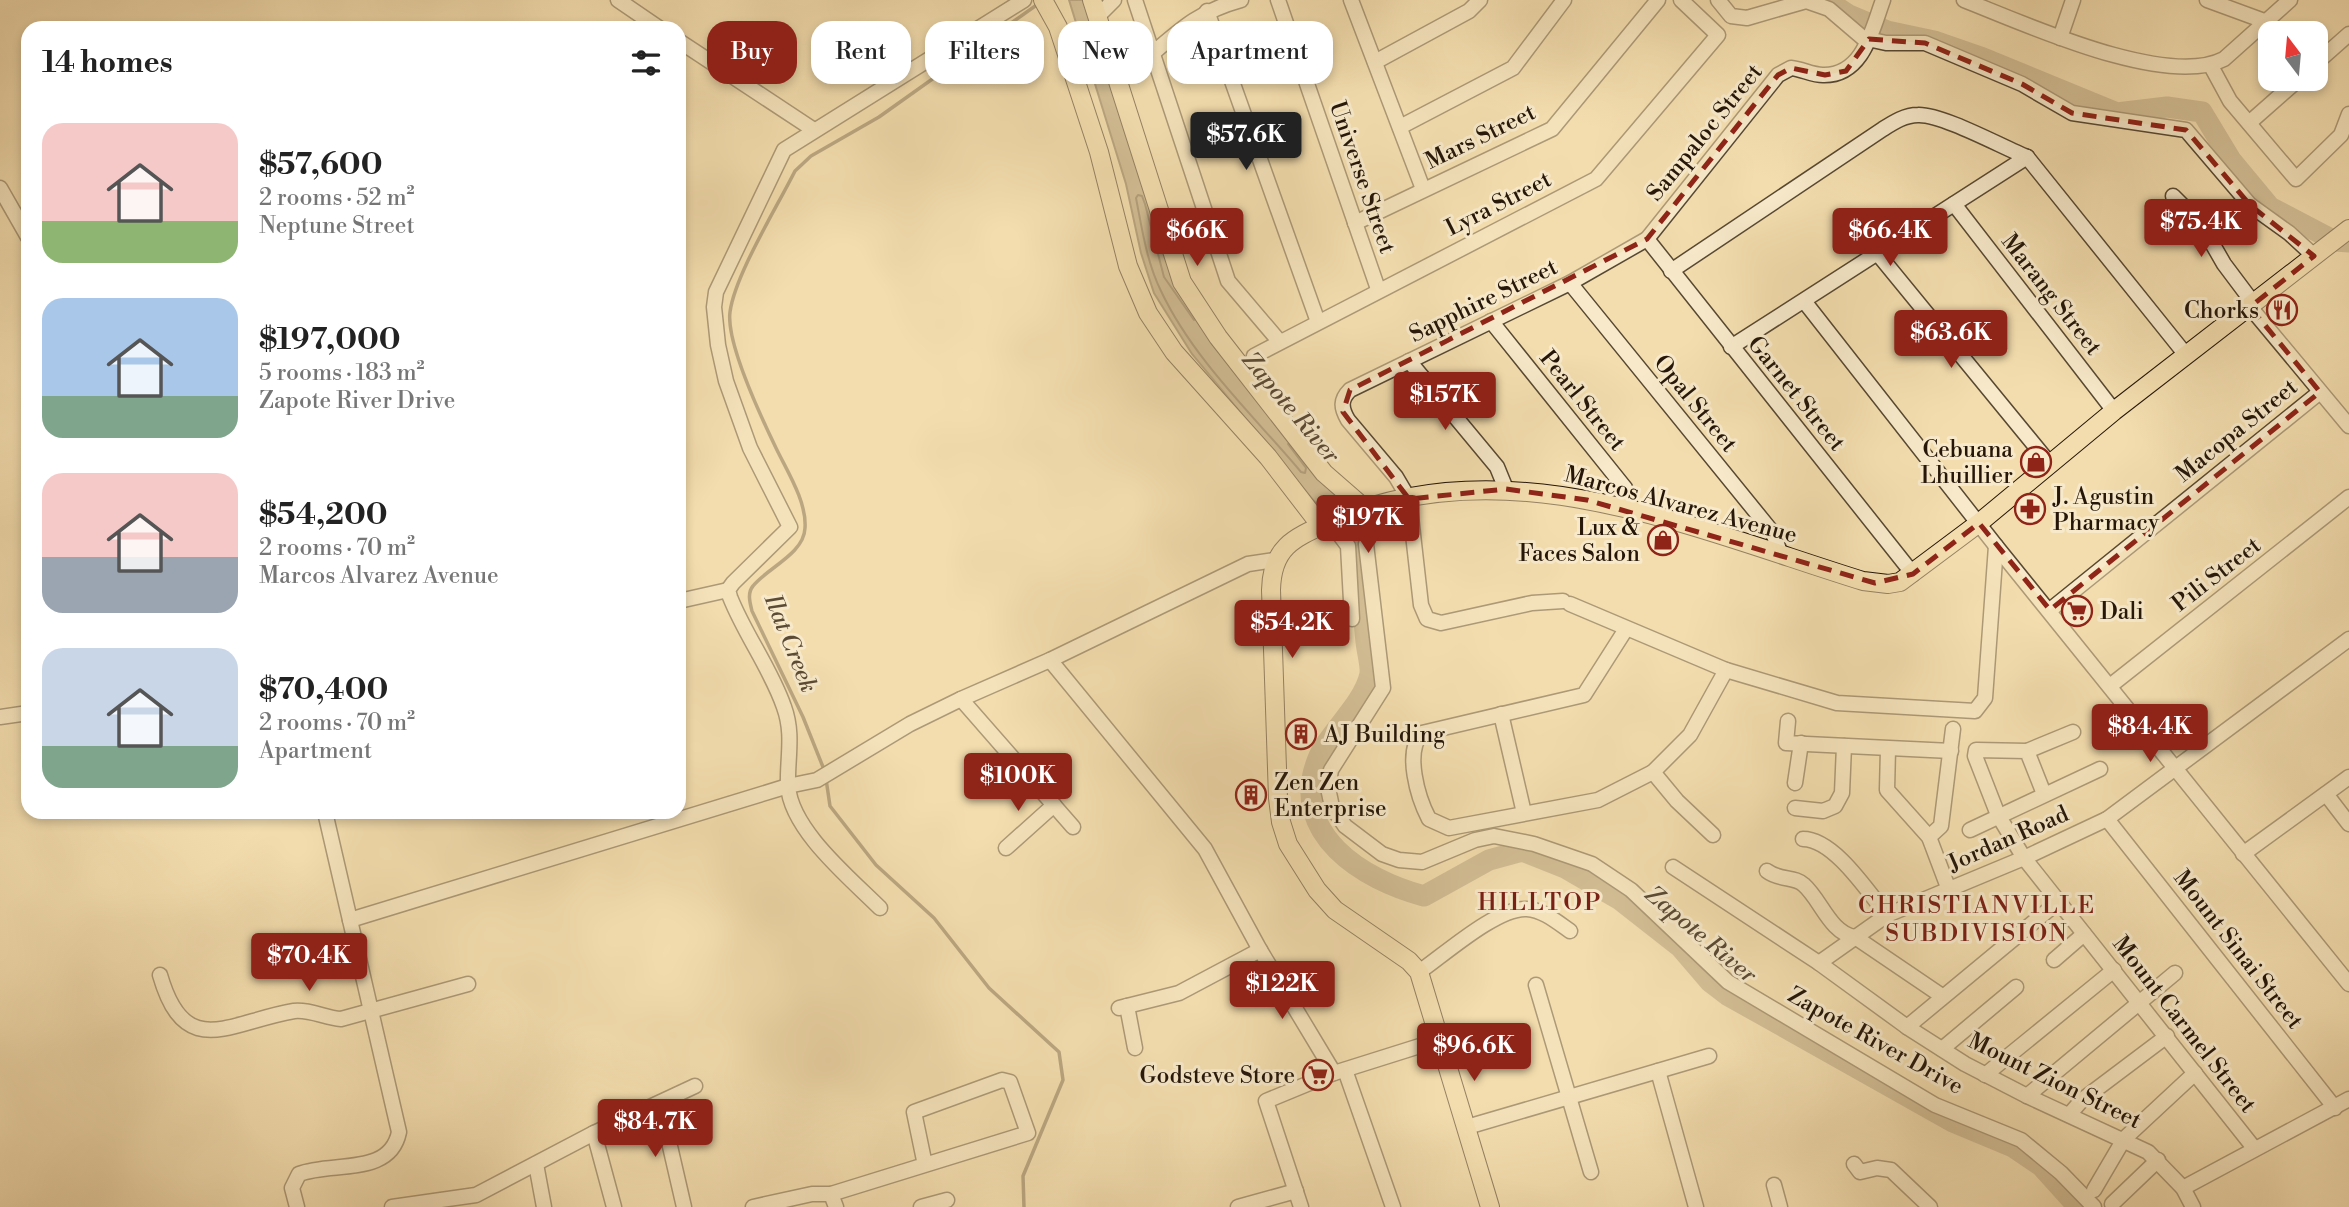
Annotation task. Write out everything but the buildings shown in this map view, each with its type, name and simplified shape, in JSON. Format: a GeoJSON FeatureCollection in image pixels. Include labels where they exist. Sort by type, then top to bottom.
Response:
{"type":"FeatureCollection","features":[{"type":"Feature","properties":{"kind":"main road"},"geometry":{"type":"LineString","coordinates":[[1046,5],[1099,152],[1128,266],[1149,313],[1174,352],[1328,523]]}},
{"type":"Feature","properties":{"kind":"main road"},"geometry":{"type":"LineString","coordinates":[[1095,8],[1182,282],[1218,337],[1324,473],[1359,510]]}},
{"type":"Feature","properties":{"kind":"main road","name":"Marcos Alvarez Avenue"},"geometry":{"type":"LineString","coordinates":[[1274,560],[1299,537],[1359,510],[1409,499],[1506,489],[1550,493],[1632,511],[1875,583],[1900,582],[1979,523],[2114,411],[2344,233]]}},
{"type":"Feature","properties":{"kind":"main road"},"geometry":{"type":"LineString","coordinates":[[1274,560],[1270,590],[1277,785],[1281,822],[1288,844],[1317,890],[1335,910],[1409,961],[1419,972],[1490,1207]]}},
{"type":"Feature","properties":{"kind":"street"},"geometry":{"type":"LineString","coordinates":[[618,0],[649,21]]}},
{"type":"Feature","properties":{"kind":"street"},"geometry":{"type":"LineString","coordinates":[[686,599],[728,590],[790,527],[750,448],[726,381],[719,358],[714,300],[784,150],[1024,0]]}},
{"type":"Feature","properties":{"kind":"street"},"geometry":{"type":"LineString","coordinates":[[1095,8],[1114,0]]}},
{"type":"Feature","properties":{"kind":"street"},"geometry":{"type":"LineString","coordinates":[[1135,0],[1142,21]]}},
{"type":"Feature","properties":{"kind":"street"},"geometry":{"type":"LineString","coordinates":[[1153,53],[1207,10],[1241,0]]}},
{"type":"Feature","properties":{"kind":"street","name":"Universe Street"},"geometry":{"type":"LineString","coordinates":[[1278,0],[1378,289]]}},
{"type":"Feature","properties":{"kind":"street"},"geometry":{"type":"LineString","coordinates":[[1351,0],[1423,189]]}},
{"type":"Feature","properties":{"kind":"street"},"geometry":{"type":"LineString","coordinates":[[1375,62],[1469,11],[1480,0]]}},
{"type":"Feature","properties":{"kind":"street"},"geometry":{"type":"LineString","coordinates":[[1400,127],[1514,68],[1564,0]]}},
{"type":"Feature","properties":{"kind":"street","name":"Mars Street"},"geometry":{"type":"LineString","coordinates":[[1355,223],[1552,129],[1658,0]]}},
{"type":"Feature","properties":{"kind":"street","name":"Lyra Street"},"geometry":{"type":"LineString","coordinates":[[1254,356],[1378,289],[1596,179],[1717,35],[1681,0]]}},
{"type":"Feature","properties":{"kind":"street"},"geometry":{"type":"LineString","coordinates":[[1718,0],[1731,16],[1747,18],[1806,1],[1829,9],[1852,30],[1868,39],[1886,43],[1924,43],[2022,84],[2072,113],[2186,130],[2250,205],[2317,254]]}},
{"type":"Feature","properties":{"kind":"street"},"geometry":{"type":"LineString","coordinates":[[1868,39],[1883,0]]}},
{"type":"Feature","properties":{"kind":"street"},"geometry":{"type":"LineString","coordinates":[[1964,0],[2060,37],[2152,64],[2211,66],[2224,59],[2258,30]]}},
{"type":"Feature","properties":{"kind":"street"},"geometry":{"type":"LineString","coordinates":[[2060,37],[2073,0]]}},
{"type":"Feature","properties":{"kind":"street"},"geometry":{"type":"LineString","coordinates":[[2207,0],[2264,21]]}},
{"type":"Feature","properties":{"kind":"street"},"geometry":{"type":"LineString","coordinates":[[2268,21],[2290,0]]}},
{"type":"Feature","properties":{"kind":"street"},"geometry":{"type":"LineString","coordinates":[[1207,10],[1318,322]]}},
{"type":"Feature","properties":{"kind":"street"},"geometry":{"type":"LineString","coordinates":[[2328,53],[2349,34]]}},
{"type":"Feature","properties":{"kind":"street","name":"Sampaloc Street"},"geometry":{"type":"LineString","coordinates":[[1647,239],[1778,75],[1791,68],[1825,75],[1846,71],[1863,51],[1868,39]]}},
{"type":"Feature","properties":{"kind":"street"},"geometry":{"type":"LineString","coordinates":[[686,46],[814,130]]}},
{"type":"Feature","properties":{"kind":"street"},"geometry":{"type":"LineString","coordinates":[[1153,57],[1228,281],[1279,341]]}},
{"type":"Feature","properties":{"kind":"street"},"geometry":{"type":"LineString","coordinates":[[2211,66],[2230,101],[2296,179],[2342,135],[2349,114]]}},
{"type":"Feature","properties":{"kind":"street"},"geometry":{"type":"LineString","coordinates":[[2249,123],[2285,91]]}},
{"type":"Feature","properties":{"kind":"street"},"geometry":{"type":"LineString","coordinates":[[1671,271],[1896,121],[1921,114],[2027,157],[2186,355]]}},
{"type":"Feature","properties":{"kind":"street"},"geometry":{"type":"LineString","coordinates":[[1731,347],[2027,157]]}},
{"type":"Feature","properties":{"kind":"street"},"geometry":{"type":"LineString","coordinates":[[0,188],[21,225]]}},
{"type":"Feature","properties":{"kind":"street"},"geometry":{"type":"LineString","coordinates":[[2173,196],[2201,224],[2252,305],[2349,426]]}},
{"type":"Feature","properties":{"kind":"street","name":"Marang Street"},"geometry":{"type":"LineString","coordinates":[[1954,205],[2114,411]]}},
{"type":"Feature","properties":{"kind":"street","name":"Garnet Street"},"geometry":{"type":"LineString","coordinates":[[1647,239],[1913,574]]}},
{"type":"Feature","properties":{"kind":"street","name":"Sapphire Street"},"geometry":{"type":"LineString","coordinates":[[1409,499],[1396,477],[1348,420],[1342,403],[1350,390],[1570,283],[1647,239]]}},
{"type":"Feature","properties":{"kind":"street"},"geometry":{"type":"LineString","coordinates":[[1878,254],[2050,464]]}},
{"type":"Feature","properties":{"kind":"street","name":"Opal Street"},"geometry":{"type":"LineString","coordinates":[[1570,283],[1773,533],[1780,555]]}},
{"type":"Feature","properties":{"kind":"street"},"geometry":{"type":"LineString","coordinates":[[1804,302],[1996,546],[2349,984]]}},
{"type":"Feature","properties":{"kind":"street","name":"Pearl Street"},"geometry":{"type":"LineString","coordinates":[[1491,321],[1625,488],[1632,511]]}},
{"type":"Feature","properties":{"kind":"street"},"geometry":{"type":"LineString","coordinates":[[1409,361],[1497,467],[1506,489]]}},
{"type":"Feature","properties":{"kind":"street","name":"Macopa Street"},"geometry":{"type":"LineString","coordinates":[[2050,610],[2320,392]]}},
{"type":"Feature","properties":{"kind":"street","name":"Pili Street"},"geometry":{"type":"LineString","coordinates":[[2110,686],[2349,497]]}},
{"type":"Feature","properties":{"kind":"street"},"geometry":{"type":"LineString","coordinates":[[1409,499],[1421,605],[1427,619],[1441,623],[1532,603],[1567,603],[1726,670],[1838,703],[1975,711],[1984,698],[1996,546]]}},
{"type":"Feature","properties":{"kind":"street","name":"Zapote River Drive"},"geometry":{"type":"LineString","coordinates":[[1359,510],[1371,521],[1366,544],[1383,688],[1331,770],[1328,788],[1332,807],[1345,827],[1382,853],[1399,860],[1422,862],[1475,840],[1494,836],[1534,844],[1591,864],[1631,890],[1728,982],[1935,1105],[2021,1140],[2061,1173],[2094,1207]]}},
{"type":"Feature","properties":{"kind":"street"},"geometry":{"type":"LineString","coordinates":[[1328,523],[1348,546],[1352,619]]}},
{"type":"Feature","properties":{"kind":"street"},"geometry":{"type":"LineString","coordinates":[[686,817],[788,786],[817,780],[961,699],[1051,660],[1248,564],[1274,560]]}},
{"type":"Feature","properties":{"kind":"street"},"geometry":{"type":"LineString","coordinates":[[728,590],[733,606],[785,707],[790,729],[788,786],[799,819],[828,857],[880,908]]}},
{"type":"Feature","properties":{"kind":"street"},"geometry":{"type":"LineString","coordinates":[[1626,629],[1584,695],[1422,733],[1415,744],[1415,775],[1429,819],[1441,827],[1461,826],[1609,797],[1653,772],[1690,735],[1726,670]]}},
{"type":"Feature","properties":{"kind":"street","name":"Jordan Road"},"geometry":{"type":"LineString","coordinates":[[1819,963],[1887,915],[2024,858],[2107,819],[2349,639]]}},
{"type":"Feature","properties":{"kind":"street"},"geometry":{"type":"LineString","coordinates":[[1051,660],[1198,840],[1260,950],[1340,1072],[1393,1207]]}},
{"type":"Feature","properties":{"kind":"street"},"geometry":{"type":"LineString","coordinates":[[961,699],[1073,827]]}},
{"type":"Feature","properties":{"kind":"street"},"geometry":{"type":"LineString","coordinates":[[1502,713],[1524,813]]}},
{"type":"Feature","properties":{"kind":"street"},"geometry":{"type":"LineString","coordinates":[[0,718],[21,714]]}},
{"type":"Feature","properties":{"kind":"street"},"geometry":{"type":"LineString","coordinates":[[1788,721],[1786,743],[1951,751]]}},
{"type":"Feature","properties":{"kind":"street"},"geometry":{"type":"LineString","coordinates":[[1929,837],[1941,826],[1954,729]]}},
{"type":"Feature","properties":{"kind":"street"},"geometry":{"type":"LineString","coordinates":[[2044,794],[2027,751],[2073,732]]}},
{"type":"Feature","properties":{"kind":"street"},"geometry":{"type":"LineString","coordinates":[[1795,783],[1801,743]]}},
{"type":"Feature","properties":{"kind":"street"},"geometry":{"type":"LineString","coordinates":[[1795,808],[1823,811],[1836,806],[1842,793],[1844,746]]}},
{"type":"Feature","properties":{"kind":"street"},"geometry":{"type":"LineString","coordinates":[[1888,749],[1887,790],[1929,837],[1949,890]]}},
{"type":"Feature","properties":{"kind":"street","name":"Mount Carmel Street"},"geometry":{"type":"LineString","coordinates":[[2027,751],[1976,750],[1975,756],[1998,815],[2024,858],[2254,1148]]}},
{"type":"Feature","properties":{"kind":"street"},"geometry":{"type":"LineString","coordinates":[[1969,830],[2100,769]]}},
{"type":"Feature","properties":{"kind":"street"},"geometry":{"type":"LineString","coordinates":[[1653,772],[1677,801],[1713,835]]}},
{"type":"Feature","properties":{"kind":"street"},"geometry":{"type":"LineString","coordinates":[[2243,854],[2349,777]]}},
{"type":"Feature","properties":{"kind":"street"},"geometry":{"type":"LineString","coordinates":[[2326,794],[2349,824]]}},
{"type":"Feature","properties":{"kind":"street"},"geometry":{"type":"LineString","coordinates":[[1006,848],[1054,805]]}},
{"type":"Feature","properties":{"kind":"street"},"geometry":{"type":"LineString","coordinates":[[297,1207],[292,1188],[299,1174],[384,1158],[397,1141],[400,1132],[327,819]]}},
{"type":"Feature","properties":{"kind":"street"},"geometry":{"type":"LineString","coordinates":[[350,920],[680,819]]}},
{"type":"Feature","properties":{"kind":"street","name":"Mount Sinai Street"},"geometry":{"type":"LineString","coordinates":[[2107,819],[2335,1108]]}},
{"type":"Feature","properties":{"kind":"street"},"geometry":{"type":"LineString","coordinates":[[1803,839],[1816,839],[1840,859],[1887,915]]}},
{"type":"Feature","properties":{"kind":"street","name":"Mount Zion Street"},"geometry":{"type":"LineString","coordinates":[[1673,867],[1819,963],[1942,1049],[2027,1097],[2124,1139],[2158,1160],[2183,1188],[2193,1207]]}},
{"type":"Feature","properties":{"kind":"street"},"geometry":{"type":"LineString","coordinates":[[1767,871],[1777,878],[1802,883],[1837,928],[1942,996]]}},
{"type":"Feature","properties":{"kind":"street"},"geometry":{"type":"LineString","coordinates":[[1907,1027],[2058,902]]}},
{"type":"Feature","properties":{"kind":"street"},"geometry":{"type":"LineString","coordinates":[[1419,972],[1507,912],[1525,908],[1541,912],[1570,931]]}},
{"type":"Feature","properties":{"kind":"street"},"geometry":{"type":"LineString","coordinates":[[2054,960],[2084,934]]}},
{"type":"Feature","properties":{"kind":"street"},"geometry":{"type":"LineString","coordinates":[[1135,1048],[1123,1007],[1179,993],[1260,950]]}},
{"type":"Feature","properties":{"kind":"street"},"geometry":{"type":"LineString","coordinates":[[1985,1074],[2114,970]]}},
{"type":"Feature","properties":{"kind":"street"},"geometry":{"type":"LineString","coordinates":[[2027,1097],[2175,973]]}},
{"type":"Feature","properties":{"kind":"street"},"geometry":{"type":"LineString","coordinates":[[160,975],[167,1002],[187,1025],[208,1031],[305,1010],[327,1018],[341,1019],[371,1013],[468,984]]}},
{"type":"Feature","properties":{"kind":"street"},"geometry":{"type":"LineString","coordinates":[[1536,985],[1591,1172]]}},
{"type":"Feature","properties":{"kind":"street"},"geometry":{"type":"LineString","coordinates":[[1942,1049],[2016,987]]}},
{"type":"Feature","properties":{"kind":"street"},"geometry":{"type":"LineString","coordinates":[[2069,1115],[2082,1100],[2167,1036]]}},
{"type":"Feature","properties":{"kind":"street"},"geometry":{"type":"LineString","coordinates":[[1301,1207],[1266,1101],[1340,1072],[1441,1039]]}},
{"type":"Feature","properties":{"kind":"street"},"geometry":{"type":"LineString","coordinates":[[1467,1127],[1709,1056]]}},
{"type":"Feature","properties":{"kind":"street"},"geometry":{"type":"LineString","coordinates":[[1658,1072],[1696,1207]]}},
{"type":"Feature","properties":{"kind":"street"},"geometry":{"type":"LineString","coordinates":[[2094,1190],[2124,1139],[2195,1073]]}},
{"type":"Feature","properties":{"kind":"street"},"geometry":{"type":"LineString","coordinates":[[753,1207],[812,1194],[834,1200],[925,1165],[1028,1133],[1010,1082],[1002,1080],[914,1112],[925,1165]]}},
{"type":"Feature","properties":{"kind":"street"},"geometry":{"type":"LineString","coordinates":[[392,1207],[477,1201],[536,1164],[594,1133],[695,1086]]}},
{"type":"Feature","properties":{"kind":"street"},"geometry":{"type":"LineString","coordinates":[[2183,1188],[2349,1099]]}},
{"type":"Feature","properties":{"kind":"street"},"geometry":{"type":"LineString","coordinates":[[660,1103],[684,1207]]}},
{"type":"Feature","properties":{"kind":"street"},"geometry":{"type":"LineString","coordinates":[[594,1133],[614,1207]]}},
{"type":"Feature","properties":{"kind":"street"},"geometry":{"type":"LineString","coordinates":[[2112,1203],[2158,1160]]}},
{"type":"Feature","properties":{"kind":"street"},"geometry":{"type":"LineString","coordinates":[[536,1164],[544,1207]]}},
{"type":"Feature","properties":{"kind":"street"},"geometry":{"type":"LineString","coordinates":[[1854,1164],[1860,1172],[1877,1168],[1891,1170],[1930,1207]]}},
{"type":"Feature","properties":{"kind":"street"},"geometry":{"type":"LineString","coordinates":[[1774,1185],[1780,1207]]}},
{"type":"Feature","properties":{"kind":"street"},"geometry":{"type":"LineString","coordinates":[[1238,1207],[1296,1191]]}},
{"type":"Feature","properties":{"kind":"street"},"geometry":{"type":"LineString","coordinates":[[921,1207],[947,1200]]}},
{"type":"Feature","properties":{"kind":"highlighted area"},"geometry":{"type":"Polygon","coordinates":[[[1869,39],[1925,43],[2022,84],[2072,113],[2186,130],[2250,205],[2314,256],[2250,307],[2320,392],[2050,610],[1979,523],[1913,574],[1875,583],[1587,500],[1506,489],[1409,499],[1343,412],[1350,390],[1647,239],[1778,75],[1791,68],[1825,75],[1846,71],[1869,39]]]}},
{"type":"Feature","properties":{"kind":"water"},"geometry":{"type":"Polygon","coordinates":[[[1069,0],[1087,0],[1093,21],[1076,21],[1069,0]]]}},
{"type":"Feature","properties":{"kind":"water"},"geometry":{"type":"Polygon","coordinates":[[[1095,84],[1113,84],[1171,274],[1345,500],[1345,504],[1326,511],[1313,500],[1192,354],[1154,293],[1141,253],[1126,184],[1095,84]]]}},
{"type":"Feature","properties":{"kind":"waterway"},"geometry":{"type":"LineString","coordinates":[[1826,0],[1849,15],[1887,31],[1934,41],[1983,58],[2117,113],[2167,107],[2202,112],[2231,160],[2270,207],[2335,241],[2349,242]]}},
{"type":"Feature","properties":{"kind":"waterway","name":"Ilat Creek"},"geometry":{"type":"LineString","coordinates":[[825,772],[803,717],[750,605],[753,586],[798,546],[803,537],[805,518],[795,487],[762,419],[739,361],[730,325],[733,297],[748,261],[795,171],[811,156],[879,117],[1038,4]]}},
{"type":"Feature","properties":{"kind":"waterway","name":"Zapote River"},"geometry":{"type":"LineString","coordinates":[[1333,501],[1348,522],[1356,541],[1370,670],[1360,697],[1322,751],[1311,787],[1313,811],[1322,832],[1337,850],[1356,866],[1378,878],[1424,896],[1489,860],[1522,851],[1565,868],[1620,900],[1680,947],[1710,982],[1727,995],[1953,1122],[2013,1147],[2041,1166],[2078,1207]]}},
{"type":"Feature","properties":{"kind":"waterway","name":"Ilat Creek"},"geometry":{"type":"LineString","coordinates":[[826,779],[830,806],[876,865],[934,918],[989,988],[1059,1052],[1063,1080],[1023,1176],[1024,1207]]}},
{"type":"Feature","properties":{"kind":"place","name":"Chorks"},"geometry":{"type":"Point","coordinates":[2282,310]}},
{"type":"Feature","properties":{"kind":"place","name":"Cebuana Lhuillier"},"geometry":{"type":"Point","coordinates":[2036,462]}},
{"type":"Feature","properties":{"kind":"place","name":"J. Agustin Pharmacy"},"geometry":{"type":"Point","coordinates":[2030,509]}},
{"type":"Feature","properties":{"kind":"place","name":"Lux & Faces Salon"},"geometry":{"type":"Point","coordinates":[1663,540]}},
{"type":"Feature","properties":{"kind":"place","name":"Dali"},"geometry":{"type":"Point","coordinates":[2077,611]}},
{"type":"Feature","properties":{"kind":"place","name":"AJ Building"},"geometry":{"type":"Point","coordinates":[1301,734]}},
{"type":"Feature","properties":{"kind":"place","name":"Zen Zen Enterprise"},"geometry":{"type":"Point","coordinates":[1251,795]}},
{"type":"Feature","properties":{"kind":"place","name":"Godsteve Store"},"geometry":{"type":"Point","coordinates":[1318,1075]}},
{"type":"Feature","properties":{"kind":"district","name":"HILLTOP"},"geometry":{"type":"Point","coordinates":[1540,902]}},
{"type":"Feature","properties":{"kind":"district","name":"CHRISTIANVILLE SUBDIVISION"},"geometry":{"type":"Point","coordinates":[1977,919]}}]}
